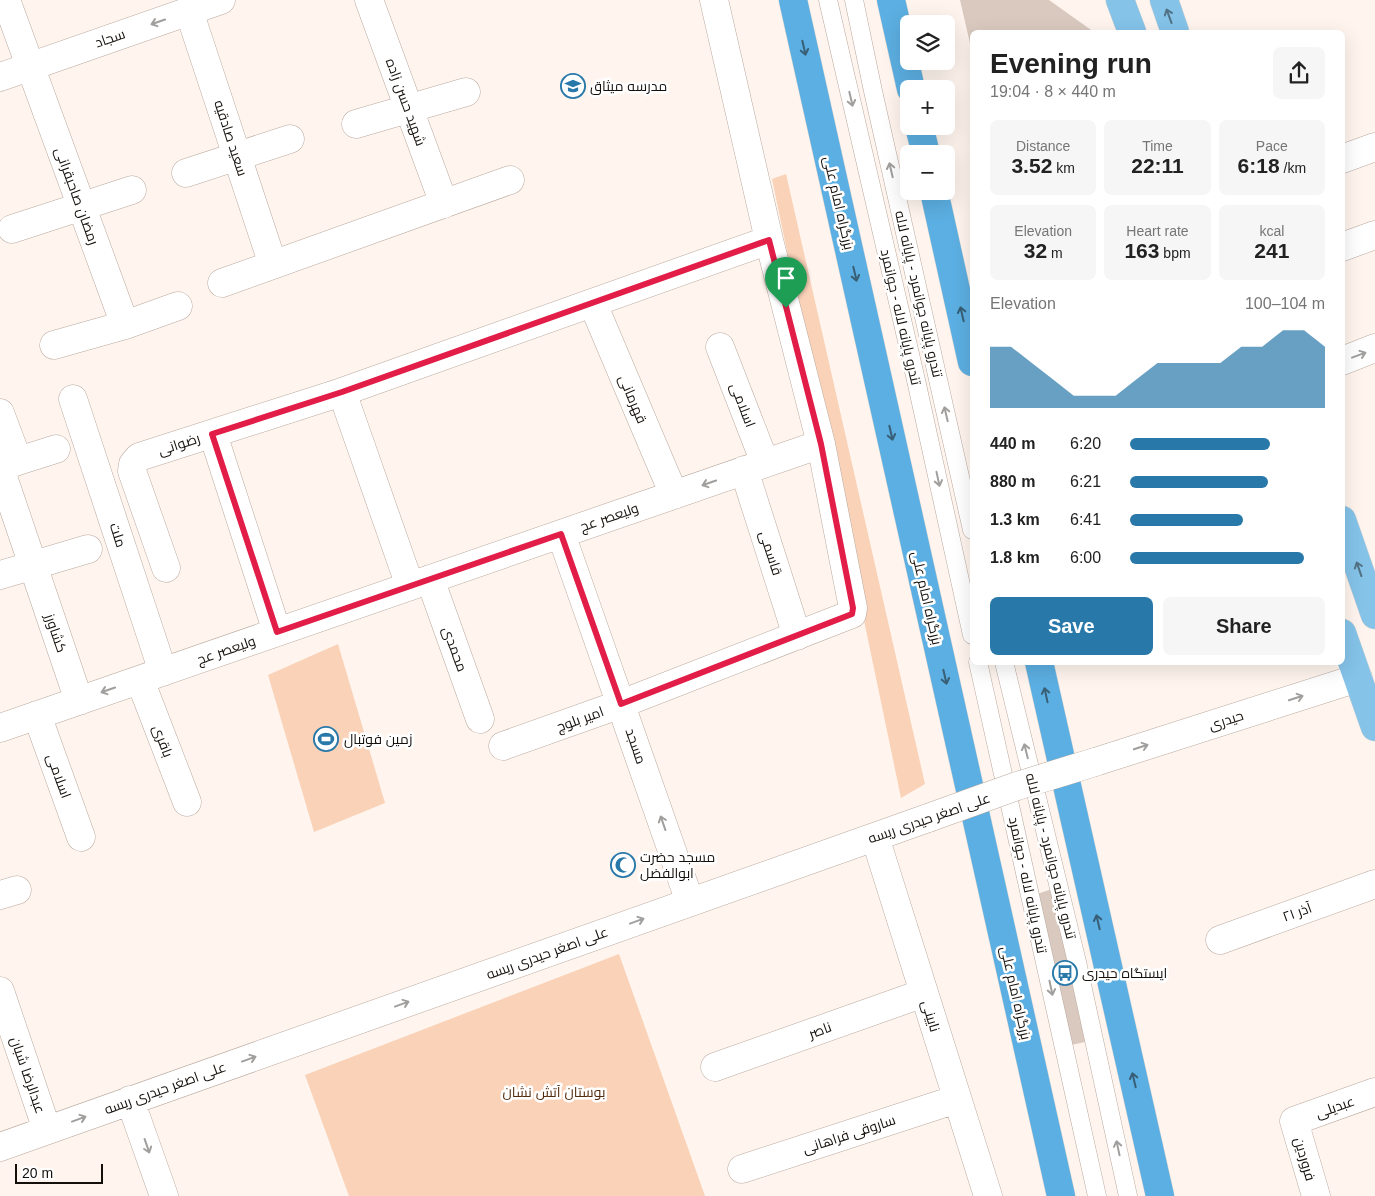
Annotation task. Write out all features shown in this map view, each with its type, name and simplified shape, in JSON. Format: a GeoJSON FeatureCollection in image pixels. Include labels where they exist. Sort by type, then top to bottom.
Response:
{"type":"FeatureCollection","features":[{"type":"Feature","properties":{"kind":"highway","name":"بزرگراه امام علی"},"geometry":{"type":"LineString","coordinates":[[793,0],[1061,1196]]}},
{"type":"Feature","properties":{"kind":"highway"},"geometry":{"type":"LineString","coordinates":[[891,0],[909,80]]}},
{"type":"Feature","properties":{"kind":"highway"},"geometry":{"type":"LineString","coordinates":[[936,200],[970,353]]}},
{"type":"Feature","properties":{"kind":"highway"},"geometry":{"type":"LineString","coordinates":[[1040,665],[1160,1196]]}},
{"type":"Feature","properties":{"kind":"main road"},"geometry":{"type":"LineString","coordinates":[[1164,0],[1174,30]]}},
{"type":"Feature","properties":{"kind":"main road"},"geometry":{"type":"LineString","coordinates":[[1345,529],[1375,615]]}},
{"type":"Feature","properties":{"kind":"main road"},"geometry":{"type":"LineString","coordinates":[[1345,638],[1366,675],[1375,727]]}},
{"type":"Feature","properties":{"kind":"street","name":"رمضان صاحبقرانی"},"geometry":{"type":"LineString","coordinates":[[6,0],[125,325]]}},
{"type":"Feature","properties":{"kind":"street","name":"سجاد"},"geometry":{"type":"LineString","coordinates":[[0,77],[221,0]]}},
{"type":"Feature","properties":{"kind":"street","name":"شهید حسن زاده"},"geometry":{"type":"LineString","coordinates":[[369,0],[444,204]]}},
{"type":"Feature","properties":{"kind":"street"},"geometry":{"type":"LineString","coordinates":[[714,0],[769,240],[821,444]]}},
{"type":"Feature","properties":{"kind":"street","name":"سعید صادقیه"},"geometry":{"type":"LineString","coordinates":[[189,11],[273,264]]}},
{"type":"Feature","properties":{"kind":"street"},"geometry":{"type":"LineString","coordinates":[[356,124],[466,92]]}},
{"type":"Feature","properties":{"kind":"street"},"geometry":{"type":"LineString","coordinates":[[186,173],[290,139]]}},
{"type":"Feature","properties":{"kind":"street"},"geometry":{"type":"LineString","coordinates":[[1345,159],[1375,147]]}},
{"type":"Feature","properties":{"kind":"street"},"geometry":{"type":"LineString","coordinates":[[222,283],[510,180]]}},
{"type":"Feature","properties":{"kind":"street"},"geometry":{"type":"LineString","coordinates":[[12,230],[132,190]]}},
{"type":"Feature","properties":{"kind":"street"},"geometry":{"type":"LineString","coordinates":[[1345,247],[1375,235]]}},
{"type":"Feature","properties":{"kind":"street","name":"رضوانی"},"geometry":{"type":"LineString","coordinates":[[166,568],[132,471],[133,464],[139,457],[342,392],[769,240]]}},
{"type":"Feature","properties":{"kind":"street","name":"قهرمانی"},"geometry":{"type":"LineString","coordinates":[[593,304],[674,495]]}},
{"type":"Feature","properties":{"kind":"street"},"geometry":{"type":"LineString","coordinates":[[54,345],[125,325],[178,306]]}},
{"type":"Feature","properties":{"kind":"street","name":"اسلامی"},"geometry":{"type":"LineString","coordinates":[[720,347],[755,467]]}},
{"type":"Feature","properties":{"kind":"street"},"geometry":{"type":"LineString","coordinates":[[1345,360],[1375,348]]}},
{"type":"Feature","properties":{"kind":"street"},"geometry":{"type":"LineString","coordinates":[[342,392],[420,583]]}},
{"type":"Feature","properties":{"kind":"street","name":"ملت"},"geometry":{"type":"LineString","coordinates":[[73,399],[151,676]]}},
{"type":"Feature","properties":{"kind":"street","name":"کشاورز"},"geometry":{"type":"LineString","coordinates":[[0,413],[6,465],[33,565],[78,701]]}},
{"type":"Feature","properties":{"kind":"street"},"geometry":{"type":"LineString","coordinates":[[212,434],[277,632]]}},
{"type":"Feature","properties":{"kind":"street","name":"ولیعصر عج"},"geometry":{"type":"LineString","coordinates":[[0,728],[821,444]]}},
{"type":"Feature","properties":{"kind":"street","name":"امیر بلوچ"},"geometry":{"type":"LineString","coordinates":[[503,746],[621,704],[852,614],[853,608],[821,444]]}},
{"type":"Feature","properties":{"kind":"street"},"geometry":{"type":"LineString","coordinates":[[6,465],[56,450]]}},
{"type":"Feature","properties":{"kind":"street","name":"قاسمی"},"geometry":{"type":"LineString","coordinates":[[755,467],[797,636]]}},
{"type":"Feature","properties":{"kind":"street","name":"مسجد"},"geometry":{"type":"LineString","coordinates":[[561,534],[690,902]]}},
{"type":"Feature","properties":{"kind":"street"},"geometry":{"type":"LineString","coordinates":[[0,576],[88,549]]}},
{"type":"Feature","properties":{"kind":"street","name":"محمدی"},"geometry":{"type":"LineString","coordinates":[[420,583],[480,719]]}},
{"type":"Feature","properties":{"kind":"street","name":"حیدری"},"geometry":{"type":"LineString","coordinates":[[1095,762],[1366,675]]}},
{"type":"Feature","properties":{"kind":"street","name":"باقری"},"geometry":{"type":"LineString","coordinates":[[151,676],[187,802]]}},
{"type":"Feature","properties":{"kind":"street","name":"اسلامی"},"geometry":{"type":"LineString","coordinates":[[37,715],[81,837]]}},
{"type":"Feature","properties":{"kind":"street","name":"علی اصغر حیدری ریسه"},"geometry":{"type":"LineString","coordinates":[[0,1147],[1017,786],[1095,762]]}},
{"type":"Feature","properties":{"kind":"street","name":"نایینی"},"geometry":{"type":"LineString","coordinates":[[875,837],[988,1196]]}},
{"type":"Feature","properties":{"kind":"street","name":"آذر ۲۱"},"geometry":{"type":"LineString","coordinates":[[1220,940],[1375,884]]}},
{"type":"Feature","properties":{"kind":"street","name":"عبدالرضا شبان"},"geometry":{"type":"LineString","coordinates":[[0,991],[47,1130]]}},
{"type":"Feature","properties":{"kind":"street","name":"ناصر"},"geometry":{"type":"LineString","coordinates":[[716,1067],[924,993]]}},
{"type":"Feature","properties":{"kind":"street","name":"عبدیلی"},"geometry":{"type":"LineString","coordinates":[[1294,1121],[1375,1092]]}},
{"type":"Feature","properties":{"kind":"street","name":"ساروقی فراهانی"},"geometry":{"type":"LineString","coordinates":[[742,1170],[957,1099]]}},
{"type":"Feature","properties":{"kind":"street"},"geometry":{"type":"LineString","coordinates":[[130,1100],[164,1196]]}},
{"type":"Feature","properties":{"kind":"street","name":"فروردین"},"geometry":{"type":"LineString","coordinates":[[1294,1121],[1316,1196]]}},
{"type":"Feature","properties":{"kind":"lane","name":"تندرو پایانه لاله - جوانمرد"},"geometry":{"type":"LineString","coordinates":[[828,0],[916,380],[970,627]]}},
{"type":"Feature","properties":{"kind":"lane","name":"تندرو پایانه جوانمرد - پایانه لاله"},"geometry":{"type":"LineString","coordinates":[[854,0],[970,521]]}},
{"type":"Feature","properties":{"kind":"lane","name":"تندرو پایانه لاله - جوانمرد"},"geometry":{"type":"LineString","coordinates":[[979,665],[1097,1196]]}},
{"type":"Feature","properties":{"kind":"lane","name":"تندرو پایانه جوانمرد - پایانه لاله"},"geometry":{"type":"LineString","coordinates":[[1005,665],[1077,962],[1128,1196]]}},
{"type":"Feature","properties":{"kind":"green space"},"geometry":{"type":"Polygon","coordinates":[[[786,174],[925,784],[901,798],[772,179],[786,174]]]}},
{"type":"Feature","properties":{"kind":"green space","name":"زمین فوتبال"},"geometry":{"type":"Polygon","coordinates":[[[338,644],[385,803],[314,832],[268,675],[338,644]]]}},
{"type":"Feature","properties":{"kind":"green space","name":"بوستان آتش نشان"},"geometry":{"type":"Polygon","coordinates":[[[619,954],[705,1196],[349,1196],[305,1075],[619,954]]]}},
{"type":"Feature","properties":{"kind":"building"},"geometry":{"type":"Polygon","coordinates":[[[960,0],[1049,0],[1091,30],[970,30],[970,43],[960,0]]]}},
{"type":"Feature","properties":{"kind":"building"},"geometry":{"type":"Polygon","coordinates":[[[1052,889],[1085,1042],[1071,1045],[1037,894],[1052,889]]]}},
{"type":"Feature","properties":{"kind":"place","name":"مدرسه میثاق"},"geometry":{"type":"Point","coordinates":[573,86]}},
{"type":"Feature","properties":{"kind":"place","name":"زمین فوتبال"},"geometry":{"type":"Point","coordinates":[326,739]}},
{"type":"Feature","properties":{"kind":"place","name":"مسجد حضرت ابوالفضل"},"geometry":{"type":"Point","coordinates":[623,865]}},
{"type":"Feature","properties":{"kind":"place","name":"ایستگاه حیدری"},"geometry":{"type":"Point","coordinates":[1065,973]}},
{"type":"Feature","properties":{"kind":"route"},"geometry":{"type":"LineString","coordinates":[[769,240],[786,308],[821,444],[853,608],[852,614],[621,704],[561,534],[277,632],[212,434],[342,392],[769,240]]}}]}
